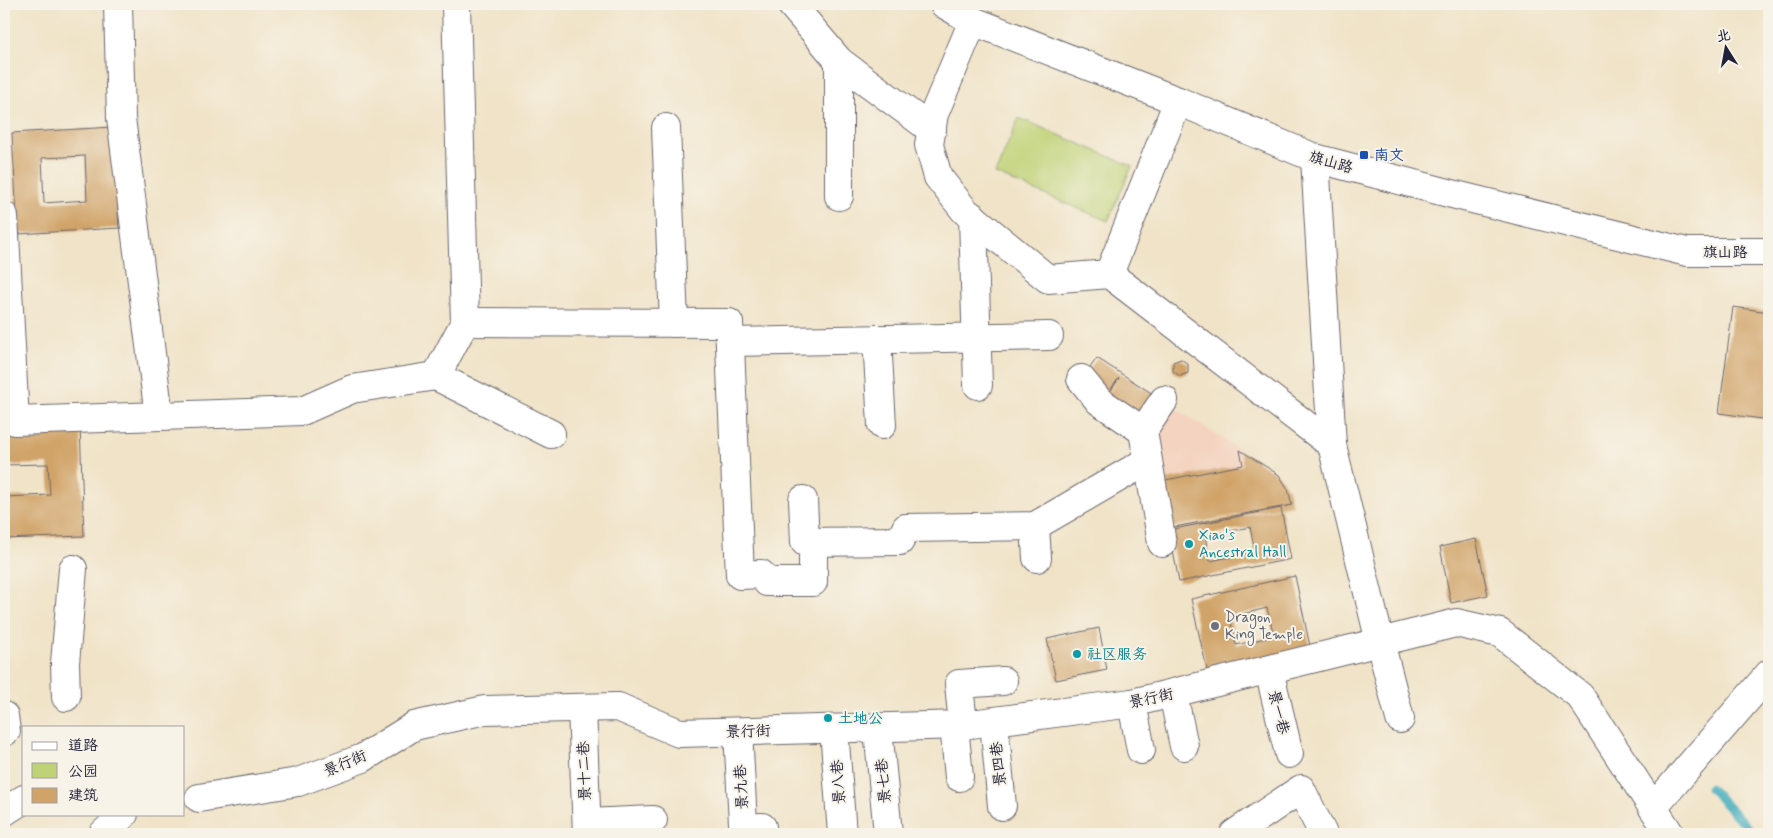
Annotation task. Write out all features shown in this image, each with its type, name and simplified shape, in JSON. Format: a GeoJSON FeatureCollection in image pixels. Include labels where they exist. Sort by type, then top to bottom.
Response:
{"type":"FeatureCollection","features":[{"type":"Feature","properties":{"kind":"street"},"geometry":{"type":"LineString","coordinates":[[118,4],[121,118],[159,416]]}},
{"type":"Feature","properties":{"kind":"street"},"geometry":{"type":"LineString","coordinates":[[436,376],[465,322],[456,4]]}},
{"type":"Feature","properties":{"kind":"street"},"geometry":{"type":"LineString","coordinates":[[791,4],[838,61],[932,130]]}},
{"type":"Feature","properties":{"kind":"street","name":"旗山路"},"geometry":{"type":"LineString","coordinates":[[944,4],[973,21],[1178,101],[1315,158],[1687,252],[1769,252]]}},
{"type":"Feature","properties":{"kind":"street"},"geometry":{"type":"LineString","coordinates":[[973,21],[934,114],[929,145],[938,177],[965,211],[1048,279],[1109,274],[1332,445]]}},
{"type":"Feature","properties":{"kind":"street"},"geometry":{"type":"LineString","coordinates":[[838,61],[839,196]]}},
{"type":"Feature","properties":{"kind":"street"},"geometry":{"type":"LineString","coordinates":[[1109,274],[1178,101]]}},
{"type":"Feature","properties":{"kind":"street"},"geometry":{"type":"LineString","coordinates":[[666,128],[674,323]]}},
{"type":"Feature","properties":{"kind":"street"},"geometry":{"type":"LineString","coordinates":[[1315,158],[1332,445],[1400,719]]}},
{"type":"Feature","properties":{"kind":"street"},"geometry":{"type":"LineString","coordinates":[[4,216],[15,421],[302,411],[352,389],[436,376],[551,434]]}},
{"type":"Feature","properties":{"kind":"street"},"geometry":{"type":"LineString","coordinates":[[972,217],[978,385]]}},
{"type":"Feature","properties":{"kind":"street"},"geometry":{"type":"LineString","coordinates":[[465,322],[729,323],[740,575],[761,574],[767,582],[813,582],[813,542]]}},
{"type":"Feature","properties":{"kind":"street"},"geometry":{"type":"LineString","coordinates":[[731,342],[1049,336]]}},
{"type":"Feature","properties":{"kind":"street"},"geometry":{"type":"LineString","coordinates":[[878,339],[882,425]]}},
{"type":"Feature","properties":{"kind":"street"},"geometry":{"type":"LineString","coordinates":[[1081,379],[1099,401],[1143,431]]}},
{"type":"Feature","properties":{"kind":"street"},"geometry":{"type":"LineString","coordinates":[[1162,543],[1143,431],[1164,400]]}},
{"type":"Feature","properties":{"kind":"street"},"geometry":{"type":"LineString","coordinates":[[803,500],[805,542],[900,541],[906,528],[920,516],[973,517],[1035,526],[1147,461]]}},
{"type":"Feature","properties":{"kind":"street"},"geometry":{"type":"LineString","coordinates":[[1035,526],[1037,558]]}},
{"type":"Feature","properties":{"kind":"street"},"geometry":{"type":"LineString","coordinates":[[66,697],[65,663],[73,569]]}},
{"type":"Feature","properties":{"kind":"street","name":"景行街"},"geometry":{"type":"LineString","coordinates":[[199,798],[298,782],[363,758],[414,726],[485,710],[618,707],[678,733],[878,728],[994,722],[1132,703],[1456,623],[1500,633],[1580,696],[1670,834]]}},
{"type":"Feature","properties":{"kind":"street","name":"景一巷"},"geometry":{"type":"LineString","coordinates":[[1269,670],[1289,754]]}},
{"type":"Feature","properties":{"kind":"street"},"geometry":{"type":"LineString","coordinates":[[1653,808],[1769,674]]}},
{"type":"Feature","properties":{"kind":"street"},"geometry":{"type":"LineString","coordinates":[[959,777],[959,684],[1003,680]]}},
{"type":"Feature","properties":{"kind":"street"},"geometry":{"type":"LineString","coordinates":[[1173,694],[1184,746]]}},
{"type":"Feature","properties":{"kind":"street"},"geometry":{"type":"LineString","coordinates":[[1132,703],[1141,750]]}},
{"type":"Feature","properties":{"kind":"street","name":"景十二巷"},"geometry":{"type":"LineString","coordinates":[[582,708],[587,828]]}},
{"type":"Feature","properties":{"kind":"street"},"geometry":{"type":"LineString","coordinates":[[4,716],[6,731],[4,732]]}},
{"type":"Feature","properties":{"kind":"street","name":"景四巷"},"geometry":{"type":"LineString","coordinates":[[994,722],[1002,806]]}},
{"type":"Feature","properties":{"kind":"street","name":"景七巷"},"geometry":{"type":"LineString","coordinates":[[878,728],[888,834]]}},
{"type":"Feature","properties":{"kind":"street","name":"景八巷"},"geometry":{"type":"LineString","coordinates":[[834,729],[842,834]]}},
{"type":"Feature","properties":{"kind":"street","name":"景九巷"},"geometry":{"type":"LineString","coordinates":[[738,732],[748,827]]}},
{"type":"Feature","properties":{"kind":"street"},"geometry":{"type":"LineString","coordinates":[[1234,834],[1301,789],[1322,834]]}},
{"type":"Feature","properties":{"kind":"street"},"geometry":{"type":"LineString","coordinates":[[4,812],[22,800]]}},
{"type":"Feature","properties":{"kind":"street"},"geometry":{"type":"LineString","coordinates":[[103,834],[122,816]]}},
{"type":"Feature","properties":{"kind":"street"},"geometry":{"type":"LineString","coordinates":[[587,828],[653,820]]}},
{"type":"Feature","properties":{"kind":"shaded area"},"geometry":{"type":"Polygon","coordinates":[[[1168,404],[1240,450],[1243,465],[1160,481],[1151,430],[1168,404]]]}},
{"type":"Feature","properties":{"kind":"green space"},"geometry":{"type":"Polygon","coordinates":[[[1019,118],[1132,166],[1108,221],[995,174],[1019,118]]]}},
{"type":"Feature","properties":{"kind":"building"},"geometry":{"type":"Polygon","coordinates":[[[113,127],[119,228],[18,234],[12,133],[113,127]],[[85,156],[42,158],[44,203],[87,200],[85,156]]]}},
{"type":"Feature","properties":{"kind":"building"},"geometry":{"type":"Polygon","coordinates":[[[1733,307],[1769,312],[1769,420],[1719,413],[1733,307]]]}},
{"type":"Feature","properties":{"kind":"building"},"geometry":{"type":"Polygon","coordinates":[[[1097,358],[1159,398],[1143,422],[1106,398],[1119,378],[1107,394],[1084,376],[1097,358]]]}},
{"type":"Feature","properties":{"kind":"building"},"geometry":{"type":"Polygon","coordinates":[[[1181,359],[1188,364],[1188,373],[1180,376],[1173,371],[1173,362],[1181,359]]]}},
{"type":"Feature","properties":{"kind":"building"},"geometry":{"type":"Polygon","coordinates":[[[80,425],[84,536],[4,539],[4,497],[50,495],[48,464],[4,465],[4,428],[80,425]]]}},
{"type":"Feature","properties":{"kind":"building"},"geometry":{"type":"Polygon","coordinates":[[[1240,450],[1279,475],[1288,489],[1292,505],[1169,528],[1160,481],[1243,465],[1240,450]]]}},
{"type":"Feature","properties":{"kind":"building","name":"Xiao's Ancestral Hall"},"geometry":{"type":"Polygon","coordinates":[[[1281,508],[1291,559],[1179,582],[1169,530],[1281,508]],[[1250,527],[1205,536],[1210,561],[1255,552],[1250,527]]]}},
{"type":"Feature","properties":{"kind":"building"},"geometry":{"type":"Polygon","coordinates":[[[1476,539],[1488,595],[1451,603],[1440,547],[1476,539]]]}},
{"type":"Feature","properties":{"kind":"building","name":"Dragon King Temple"},"geometry":{"type":"Polygon","coordinates":[[[1295,576],[1311,651],[1208,674],[1191,599],[1295,576]],[[1267,608],[1230,617],[1236,645],[1274,636],[1267,608]]]}},
{"type":"Feature","properties":{"kind":"building","name":"社区服务"},"geometry":{"type":"Polygon","coordinates":[[[1099,628],[1107,670],[1056,680],[1047,639],[1099,628]]]}},
{"type":"Feature","properties":{"kind":"waterway"},"geometry":{"type":"LineString","coordinates":[[1710,788],[1754,834]]}},
{"type":"Feature","properties":{"kind":"place","name":"南文"},"geometry":{"type":"Point","coordinates":[1364,155]}},
{"type":"Feature","properties":{"kind":"place","name":"Xiao's Ancestral Hall"},"geometry":{"type":"Point","coordinates":[1189,544]}},
{"type":"Feature","properties":{"kind":"place","name":"Dragon King Temple"},"geometry":{"type":"Point","coordinates":[1215,626]}},
{"type":"Feature","properties":{"kind":"place","name":"社区服务"},"geometry":{"type":"Point","coordinates":[1077,654]}},
{"type":"Feature","properties":{"kind":"place","name":"土地公"},"geometry":{"type":"Point","coordinates":[828,718]}}]}
